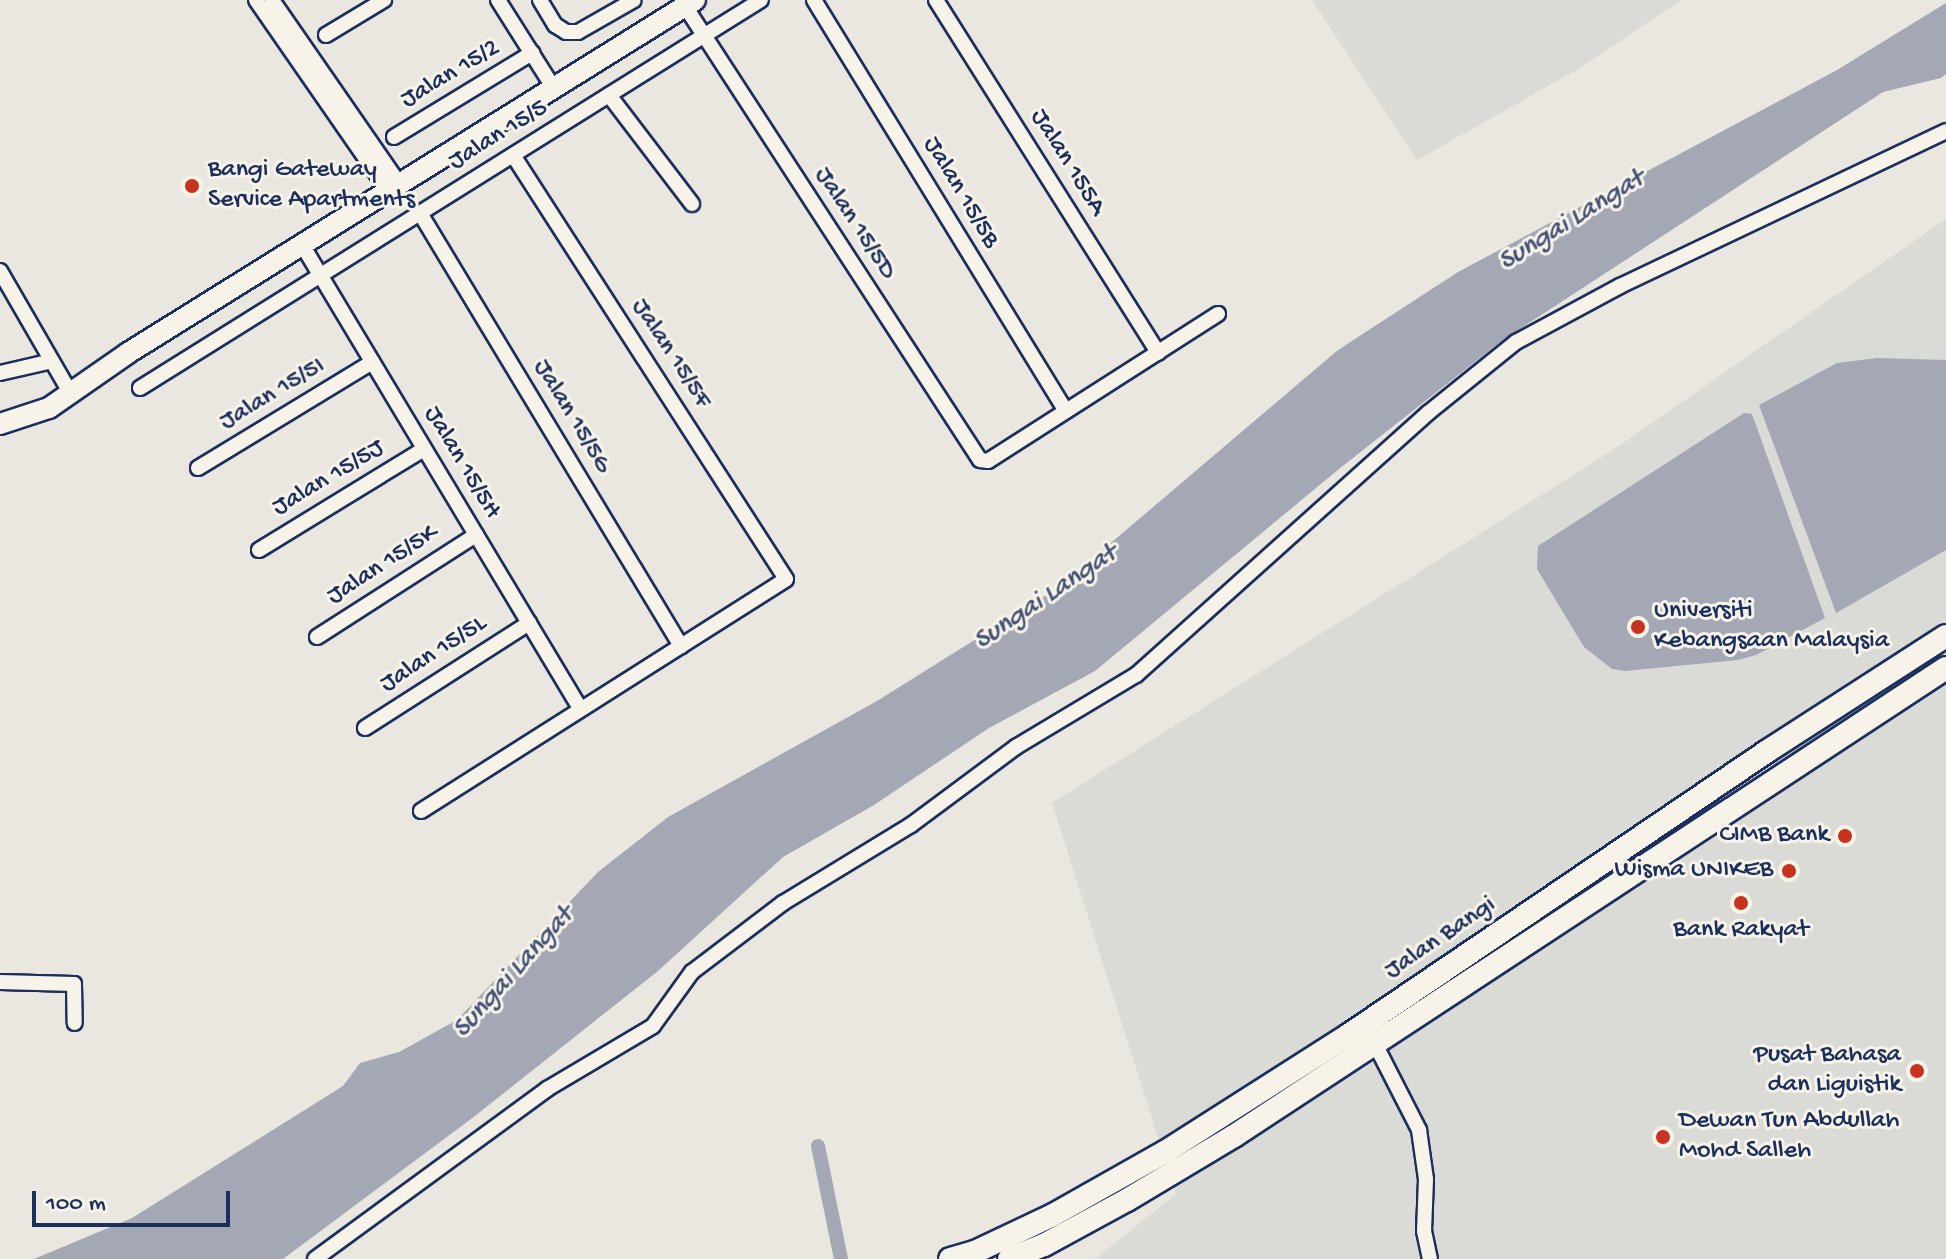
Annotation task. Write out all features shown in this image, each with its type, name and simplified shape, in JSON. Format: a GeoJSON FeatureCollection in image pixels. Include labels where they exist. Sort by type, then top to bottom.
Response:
{"type":"FeatureCollection","features":[{"type":"Feature","properties":{"kind":"main road","name":"Jalan Bangi"},"geometry":{"type":"LineString","coordinates":[[950,1259],[975,1252],[1053,1215],[1153,1159],[1364,1024],[1800,729],[1946,636]]}},
{"type":"Feature","properties":{"kind":"main road","name":"Jalan Bangi"},"geometry":{"type":"LineString","coordinates":[[1009,1259],[1044,1245],[1127,1200],[1376,1046],[1946,668]]}},
{"type":"Feature","properties":{"kind":"street"},"geometry":{"type":"LineString","coordinates":[[256,0],[392,186]]}},
{"type":"Feature","properties":{"kind":"street"},"geometry":{"type":"LineString","coordinates":[[272,0],[392,186]]}},
{"type":"Feature","properties":{"kind":"street"},"geometry":{"type":"LineString","coordinates":[[326,35],[384,0]]}},
{"type":"Feature","properties":{"kind":"street"},"geometry":{"type":"LineString","coordinates":[[498,0],[553,87]]}},
{"type":"Feature","properties":{"kind":"street"},"geometry":{"type":"LineString","coordinates":[[540,0],[555,25],[566,32],[578,32],[634,0]]}},
{"type":"Feature","properties":{"kind":"street","name":"Jalan 15/5"},"geometry":{"type":"LineString","coordinates":[[140,388],[761,0]]}},
{"type":"Feature","properties":{"kind":"street","name":"Jalan 15/5B"},"geometry":{"type":"LineString","coordinates":[[814,0],[1066,411]]}},
{"type":"Feature","properties":{"kind":"street","name":"Jalan 155A"},"geometry":{"type":"LineString","coordinates":[[936,0],[1158,353]]}},
{"type":"Feature","properties":{"kind":"street"},"geometry":{"type":"LineString","coordinates":[[0,424],[49,408],[128,353],[301,243],[690,3]]}},
{"type":"Feature","properties":{"kind":"street","name":"Jalan 15/5D"},"geometry":{"type":"LineString","coordinates":[[690,3],[705,35],[973,454],[988,461],[1066,411]]}},
{"type":"Feature","properties":{"kind":"street","name":"Jalan 15/2"},"geometry":{"type":"LineString","coordinates":[[394,137],[532,53]]}},
{"type":"Feature","properties":{"kind":"street"},"geometry":{"type":"LineString","coordinates":[[609,95],[692,204]]}},
{"type":"Feature","properties":{"kind":"street"},"geometry":{"type":"LineString","coordinates":[[315,1259],[547,1089],[653,1026],[692,972],[783,903],[911,825],[1016,747],[1136,675],[1428,413],[1516,342],[1632,279],[1946,131]]}},
{"type":"Feature","properties":{"kind":"street","name":"Jalan 15/5F"},"geometry":{"type":"LineString","coordinates":[[513,155],[786,579],[681,646]]}},
{"type":"Feature","properties":{"kind":"street","name":"Jalan 15/5G"},"geometry":{"type":"LineString","coordinates":[[420,213],[681,646]]}},
{"type":"Feature","properties":{"kind":"street","name":"Jalan 15/5H"},"geometry":{"type":"LineString","coordinates":[[301,243],[580,708]]}},
{"type":"Feature","properties":{"kind":"street"},"geometry":{"type":"LineString","coordinates":[[0,271],[71,394]]}},
{"type":"Feature","properties":{"kind":"street"},"geometry":{"type":"LineString","coordinates":[[1066,411],[1218,314]]}},
{"type":"Feature","properties":{"kind":"street"},"geometry":{"type":"LineString","coordinates":[[0,373],[52,361]]}},
{"type":"Feature","properties":{"kind":"street","name":"Jalan 15/5I"},"geometry":{"type":"LineString","coordinates":[[198,468],[372,362]]}},
{"type":"Feature","properties":{"kind":"street","name":"Jalan 15/5J"},"geometry":{"type":"LineString","coordinates":[[259,550],[424,449]]}},
{"type":"Feature","properties":{"kind":"street","name":"Jalan 15/5K"},"geometry":{"type":"LineString","coordinates":[[317,637],[476,535]]}},
{"type":"Feature","properties":{"kind":"street","name":"Jalan 15/5L"},"geometry":{"type":"LineString","coordinates":[[365,728],[529,623]]}},
{"type":"Feature","properties":{"kind":"street"},"geometry":{"type":"LineString","coordinates":[[421,811],[681,646]]}},
{"type":"Feature","properties":{"kind":"street"},"geometry":{"type":"LineString","coordinates":[[0,982],[74,984],[75,1023]]}},
{"type":"Feature","properties":{"kind":"street"},"geometry":{"type":"LineString","coordinates":[[1364,1024],[1401,1090],[1419,1130],[1426,1179],[1424,1231],[1417,1259]]}},
{"type":"Feature","properties":{"kind":"street"},"geometry":{"type":"LineString","coordinates":[[1424,1231],[1430,1259]]}},
{"type":"Feature","properties":{"kind":"shaded area"},"geometry":{"type":"Polygon","coordinates":[[[1312,0],[1681,0],[1580,68],[1417,160],[1312,0]]]}},
{"type":"Feature","properties":{"kind":"shaded area","name":"Universiti Kebangsaan Malaysia"},"geometry":{"type":"Polygon","coordinates":[[[1946,219],[1946,1259],[1095,1259],[1176,1194],[1052,803],[1610,452],[1946,219]]]}},
{"type":"Feature","properties":{"kind":"water","name":"Sungai Langat"},"geometry":{"type":"Polygon","coordinates":[[[1946,3],[1946,74],[1941,78],[1883,92],[1500,342],[1339,469],[1095,671],[989,728],[874,805],[783,857],[658,971],[471,1119],[283,1259],[34,1259],[132,1218],[343,1086],[360,1063],[399,1052],[457,1020],[598,872],[668,817],[877,701],[1059,587],[1338,350],[1458,272],[1837,70],[1946,3]]]}},
{"type":"Feature","properties":{"kind":"water"},"geometry":{"type":"Polygon","coordinates":[[[1877,358],[1946,360],[1946,550],[1836,613],[1759,405],[1837,363],[1877,358]]]}},
{"type":"Feature","properties":{"kind":"water"},"geometry":{"type":"Polygon","coordinates":[[[1744,413],[1752,414],[1825,618],[1756,655],[1738,660],[1625,671],[1612,669],[1584,647],[1537,569],[1538,546],[1744,413]]]}},
{"type":"Feature","properties":{"kind":"waterway"},"geometry":{"type":"LineString","coordinates":[[818,1146],[841,1259]]}},
{"type":"Feature","properties":{"kind":"place","name":"Bangi Gateway Service Apartments"},"geometry":{"type":"Point","coordinates":[192,186]}},
{"type":"Feature","properties":{"kind":"place","name":"Universiti Kebangsaan Malaysia"},"geometry":{"type":"Point","coordinates":[1638,627]}},
{"type":"Feature","properties":{"kind":"place","name":"CIMB Bank"},"geometry":{"type":"Point","coordinates":[1845,836]}},
{"type":"Feature","properties":{"kind":"place","name":"Wisma UNIKEB"},"geometry":{"type":"Point","coordinates":[1789,871]}},
{"type":"Feature","properties":{"kind":"place","name":"Bank Rakyat"},"geometry":{"type":"Point","coordinates":[1741,903]}},
{"type":"Feature","properties":{"kind":"place","name":"Pusat Bahasa dan Liguistik"},"geometry":{"type":"Point","coordinates":[1917,1071]}},
{"type":"Feature","properties":{"kind":"place","name":"Dewan Tun Abdullah Mohd Salleh"},"geometry":{"type":"Point","coordinates":[1663,1137]}}]}
